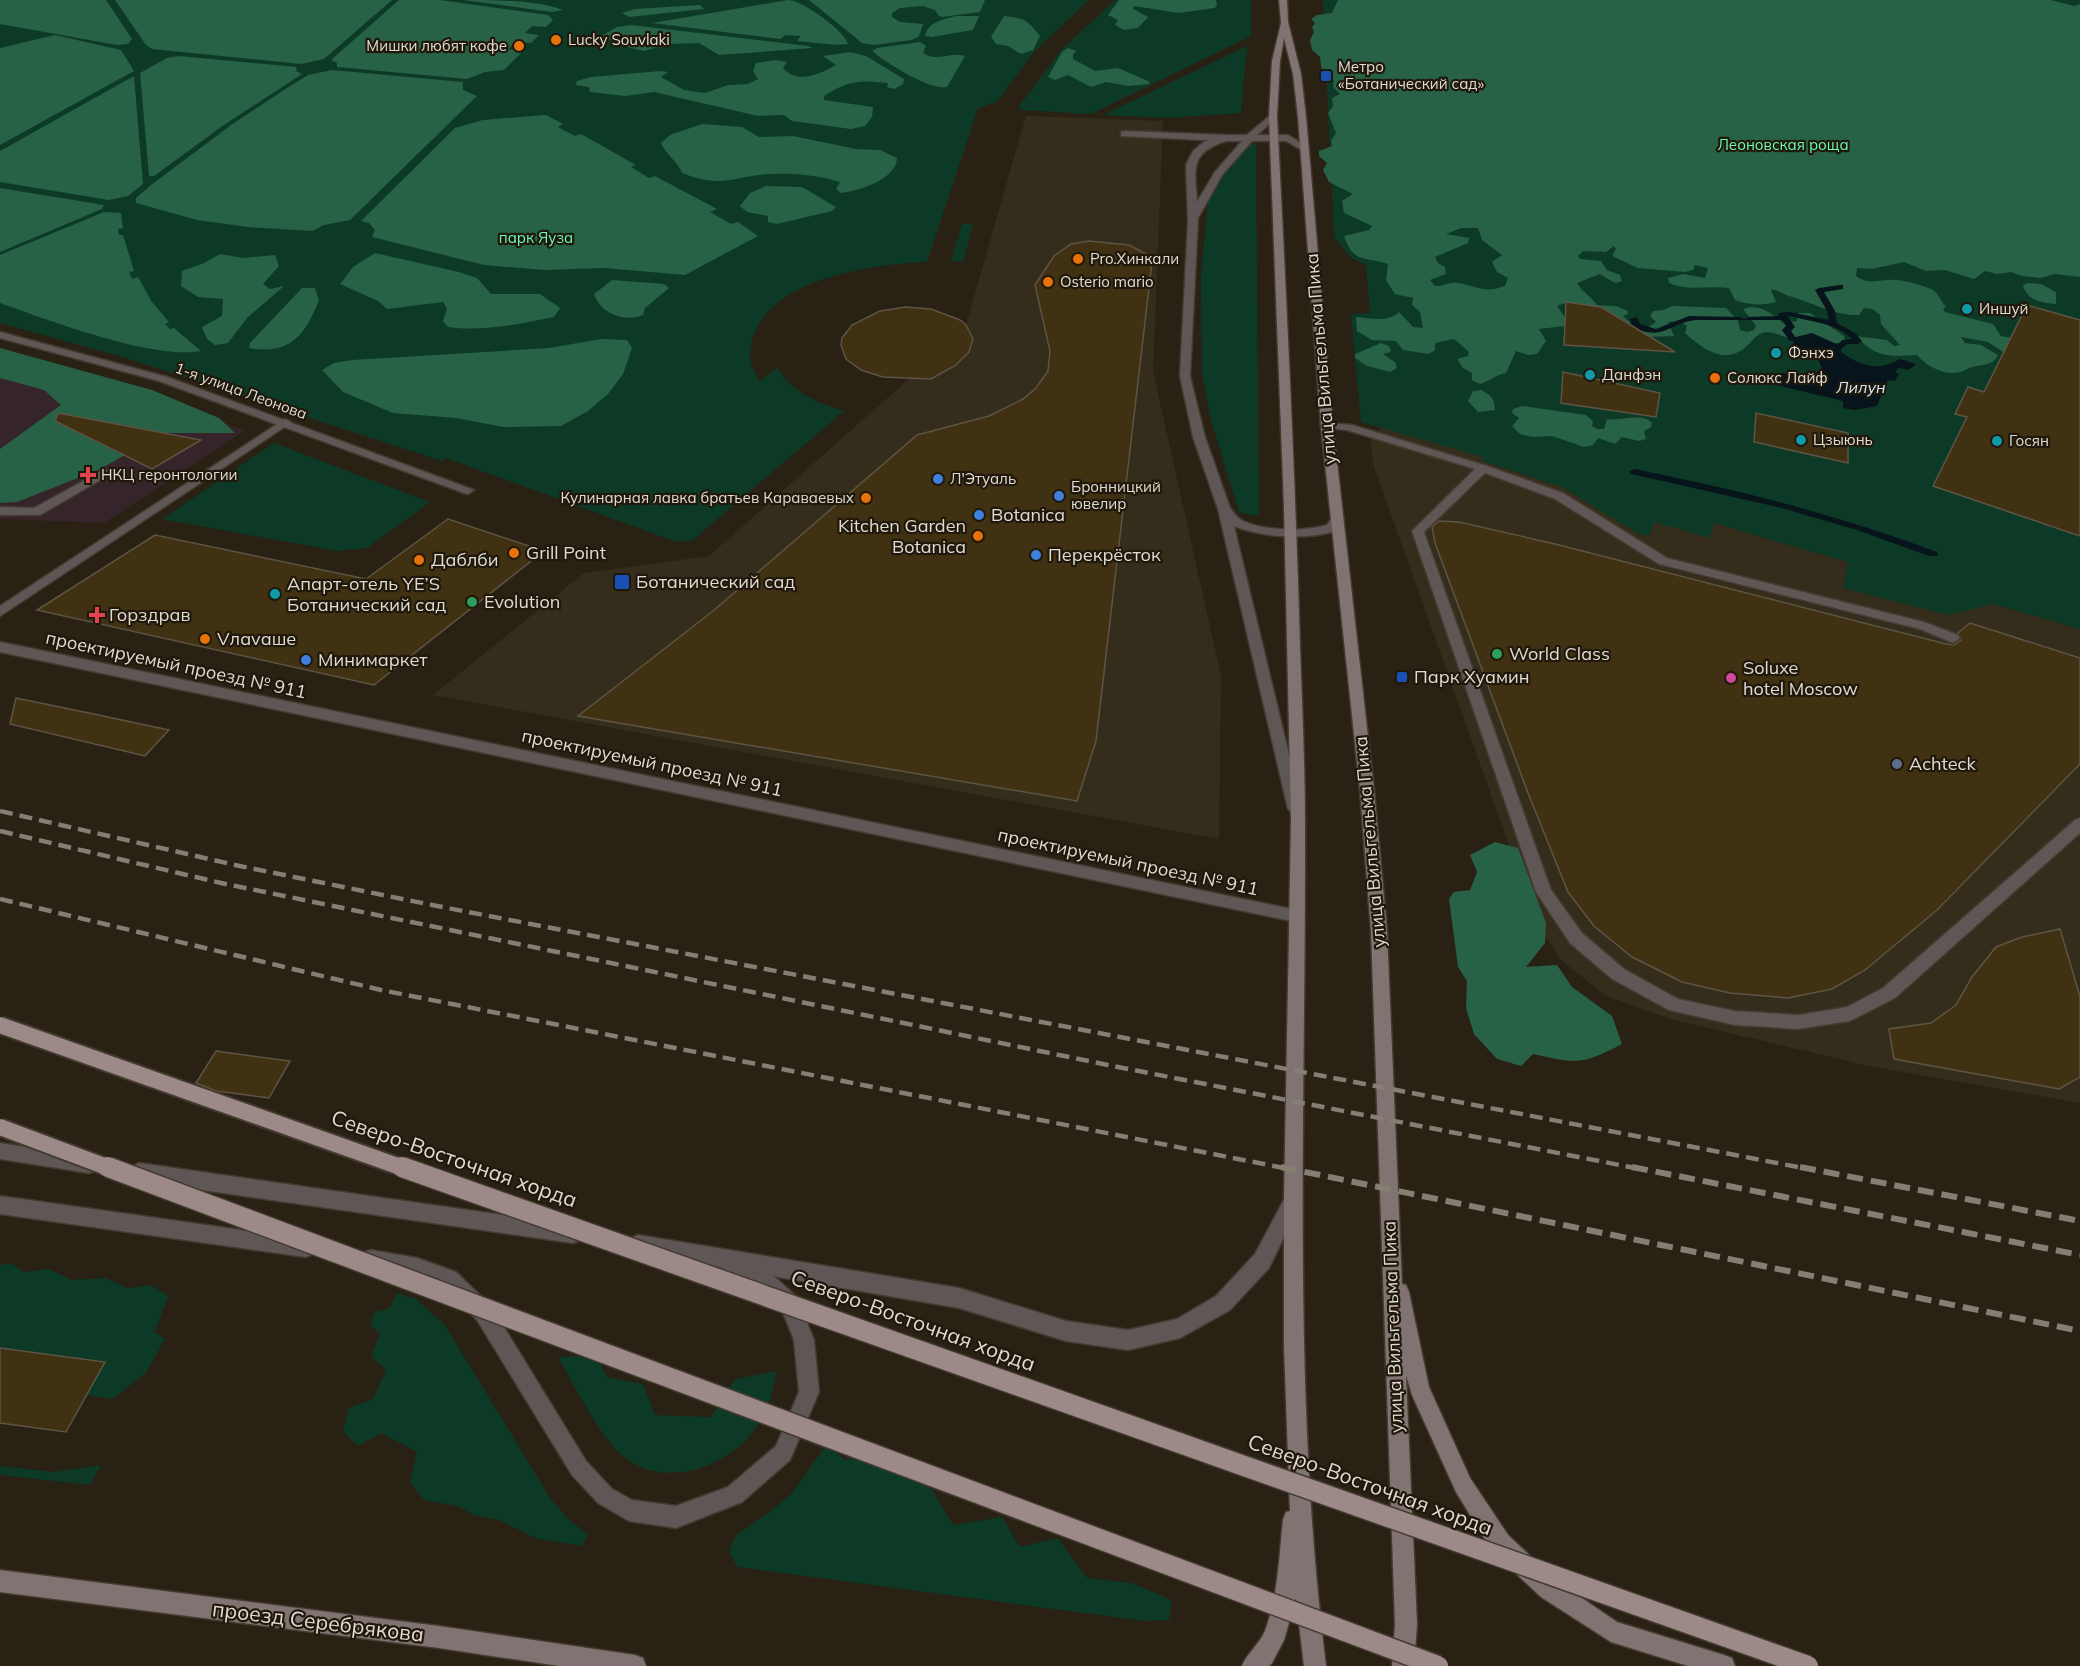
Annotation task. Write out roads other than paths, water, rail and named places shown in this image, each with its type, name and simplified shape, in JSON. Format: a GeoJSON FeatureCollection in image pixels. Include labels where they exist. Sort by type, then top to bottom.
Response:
{"type":"FeatureCollection","features":[{"type":"Feature","properties":{"kind":"main road","name":"улица Вильгельма Пика"},"geometry":{"type":"LineString","coordinates":[[1283,0],[1284,22],[1297,74],[1327,426],[1367,790],[1379,931],[1406,1624],[1403,1666]]}},
{"type":"Feature","properties":{"kind":"main road","name":"улица Вильгельма Пика"},"geometry":{"type":"LineString","coordinates":[[1284,22],[1276,61],[1273,137],[1291,531],[1298,821],[1293,1200],[1294,1346],[1303,1569],[1315,1666]]}},
{"type":"Feature","properties":{"kind":"main road","name":"Северо-Восточная хорда"},"geometry":{"type":"LineString","coordinates":[[0,1025],[1808,1666]]}},
{"type":"Feature","properties":{"kind":"main road"},"geometry":{"type":"LineString","coordinates":[[0,1127],[1438,1666]]}},
{"type":"Feature","properties":{"kind":"main road"},"geometry":{"type":"LineString","coordinates":[[1390,1251],[1419,1388],[1463,1485],[1500,1543],[1549,1589],[1611,1630],[1724,1666]]}},
{"type":"Feature","properties":{"kind":"main road"},"geometry":{"type":"LineString","coordinates":[[1253,1666],[1275,1637],[1284,1594],[1300,1476]]}},
{"type":"Feature","properties":{"kind":"main road","name":"проезд Серебрякова"},"geometry":{"type":"LineString","coordinates":[[0,1581],[439,1637],[635,1666]]}},
{"type":"Feature","properties":{"kind":"street"},"geometry":{"type":"LineString","coordinates":[[1192,221],[1218,171],[1250,136],[1273,116]]}},
{"type":"Feature","properties":{"kind":"street"},"geometry":{"type":"LineString","coordinates":[[1124,134],[1288,138],[1303,147]]}},
{"type":"Feature","properties":{"kind":"street"},"geometry":{"type":"LineString","coordinates":[[1226,138],[1208,144],[1196,153],[1190,165],[1192,221],[1185,376],[1199,437],[1224,509],[1298,821]]}},
{"type":"Feature","properties":{"kind":"street","name":"1-я улица Леонова"},"geometry":{"type":"LineString","coordinates":[[0,335],[163,379],[468,490]]}},
{"type":"Feature","properties":{"kind":"street"},"geometry":{"type":"LineString","coordinates":[[0,612],[285,422]]}},
{"type":"Feature","properties":{"kind":"street"},"geometry":{"type":"LineString","coordinates":[[1327,426],[1348,427],[1483,468],[1558,496],[1663,561],[1924,626],[1953,638]]}},
{"type":"Feature","properties":{"kind":"street"},"geometry":{"type":"LineString","coordinates":[[1483,468],[1418,531],[1544,892],[1576,938],[1617,974],[1674,1005],[1735,1018],[1798,1022],[1850,1014],[1889,993],[2080,824]]}},
{"type":"Feature","properties":{"kind":"street"},"geometry":{"type":"LineString","coordinates":[[0,512],[36,512],[105,473]]}},
{"type":"Feature","properties":{"kind":"street"},"geometry":{"type":"LineString","coordinates":[[1224,509],[1237,523],[1248,527],[1291,531],[1329,530],[1337,519]]}},
{"type":"Feature","properties":{"kind":"street","name":"проектируемый проезд № 911"},"geometry":{"type":"LineString","coordinates":[[0,647],[1296,916]]}},
{"type":"Feature","properties":{"kind":"street"},"geometry":{"type":"LineString","coordinates":[[0,1151],[715,1255],[959,1298],[1066,1331],[1128,1340],[1180,1328],[1224,1303],[1262,1261],[1293,1200]]}},
{"type":"Feature","properties":{"kind":"street"},"geometry":{"type":"LineString","coordinates":[[0,1204],[244,1238],[417,1267],[449,1278],[484,1313],[579,1468],[605,1496],[628,1510],[676,1517],[735,1495],[783,1453],[809,1392],[804,1340],[789,1303],[762,1279],[715,1255]]}},
{"type":"Feature","properties":{"kind":"water","name":"Лилун"},"geometry":{"type":"Polygon","coordinates":[[[1812,333],[1841,346],[1841,352],[1862,364],[1885,365],[1900,359],[1916,364],[1909,370],[1898,368],[1895,372],[1899,374],[1895,381],[1888,380],[1877,406],[1855,410],[1843,408],[1843,401],[1776,385],[1781,373],[1814,375],[1822,368],[1818,360],[1798,355],[1792,338],[1812,333]]]}},
{"type":"Feature","properties":{"kind":"waterway"},"geometry":{"type":"LineString","coordinates":[[1832,324],[1833,316],[1819,290],[1840,287]]}},
{"type":"Feature","properties":{"kind":"waterway"},"geometry":{"type":"LineString","coordinates":[[1792,338],[1786,330],[1791,327],[1782,315],[1790,314],[1832,324]]}},
{"type":"Feature","properties":{"kind":"waterway"},"geometry":{"type":"LineString","coordinates":[[1634,319],[1636,325],[1651,331],[1661,330],[1689,319],[1704,317],[1740,319]]}},
{"type":"Feature","properties":{"kind":"waterway"},"geometry":{"type":"LineString","coordinates":[[1748,319],[1783,318]]}},
{"type":"Feature","properties":{"kind":"waterway"},"geometry":{"type":"LineString","coordinates":[[1832,324],[1845,329],[1858,341],[1845,342],[1841,346]]}},
{"type":"Feature","properties":{"kind":"waterway"},"geometry":{"type":"LineString","coordinates":[[1634,472],[1786,506],[1860,528],[1933,554]]}},
{"type":"Feature","properties":{"kind":"railway"},"geometry":{"type":"LineString","coordinates":[[0,811],[235,865],[437,906],[1808,1169]]}},
{"type":"Feature","properties":{"kind":"railway"},"geometry":{"type":"LineString","coordinates":[[0,831],[221,883],[1108,1065],[1640,1169]]}},
{"type":"Feature","properties":{"kind":"railway"},"geometry":{"type":"LineString","coordinates":[[0,899],[381,990],[1289,1169]]}},
{"type":"Feature","properties":{"kind":"railway"},"geometry":{"type":"LineString","coordinates":[[1281,1167],[2080,1331]]}},
{"type":"Feature","properties":{"kind":"railway"},"geometry":{"type":"LineString","coordinates":[[1632,1167],[2080,1255]]}},
{"type":"Feature","properties":{"kind":"railway"},"geometry":{"type":"LineString","coordinates":[[1800,1167],[2080,1221]]}},
{"type":"Feature","properties":{"kind":"place","name":"Lucky Souvlaki"},"geometry":{"type":"Point","coordinates":[556,40]}},
{"type":"Feature","properties":{"kind":"place","name":"Мишки любят кофе"},"geometry":{"type":"Point","coordinates":[519,46]}},
{"type":"Feature","properties":{"kind":"place","name":"Метро «Ботанический сад»"},"geometry":{"type":"Point","coordinates":[1326,76]}},
{"type":"Feature","properties":{"kind":"place","name":"Pro.Хинкали"},"geometry":{"type":"Point","coordinates":[1078,259]}},
{"type":"Feature","properties":{"kind":"place","name":"Osterio mario"},"geometry":{"type":"Point","coordinates":[1048,282]}},
{"type":"Feature","properties":{"kind":"place","name":"Иншуй"},"geometry":{"type":"Point","coordinates":[1967,309]}},
{"type":"Feature","properties":{"kind":"place","name":"Фэнхэ"},"geometry":{"type":"Point","coordinates":[1776,353]}},
{"type":"Feature","properties":{"kind":"place","name":"Данфэн"},"geometry":{"type":"Point","coordinates":[1590,375]}},
{"type":"Feature","properties":{"kind":"place","name":"Солюкс Лайф"},"geometry":{"type":"Point","coordinates":[1715,378]}},
{"type":"Feature","properties":{"kind":"place","name":"Цзыюнь"},"geometry":{"type":"Point","coordinates":[1801,440]}},
{"type":"Feature","properties":{"kind":"place","name":"Госян"},"geometry":{"type":"Point","coordinates":[1997,441]}},
{"type":"Feature","properties":{"kind":"place","name":"НКЦ геронтологии"},"geometry":{"type":"Point","coordinates":[88,475]}},
{"type":"Feature","properties":{"kind":"place","name":"Л'Этуаль"},"geometry":{"type":"Point","coordinates":[938,479]}},
{"type":"Feature","properties":{"kind":"place","name":"Бронницкий ювелир"},"geometry":{"type":"Point","coordinates":[1059,496]}},
{"type":"Feature","properties":{"kind":"place","name":"Кулинарная лавка братьев Караваевых"},"geometry":{"type":"Point","coordinates":[866,498]}},
{"type":"Feature","properties":{"kind":"place","name":"Botanica"},"geometry":{"type":"Point","coordinates":[979,515]}},
{"type":"Feature","properties":{"kind":"place","name":"Kitchen Garden Botanica"},"geometry":{"type":"Point","coordinates":[978,536]}},
{"type":"Feature","properties":{"kind":"place","name":"Grill Point"},"geometry":{"type":"Point","coordinates":[514,553]}},
{"type":"Feature","properties":{"kind":"place","name":"Перекрёсток"},"geometry":{"type":"Point","coordinates":[1036,555]}},
{"type":"Feature","properties":{"kind":"place","name":"Даблби"},"geometry":{"type":"Point","coordinates":[419,560]}},
{"type":"Feature","properties":{"kind":"place","name":"Ботанический сад"},"geometry":{"type":"Point","coordinates":[622,582]}},
{"type":"Feature","properties":{"kind":"place","name":"Апарт-отель YE’S Ботанический сад"},"geometry":{"type":"Point","coordinates":[275,594]}},
{"type":"Feature","properties":{"kind":"place","name":"Evolution"},"geometry":{"type":"Point","coordinates":[472,602]}},
{"type":"Feature","properties":{"kind":"place","name":"Горздрав"},"geometry":{"type":"Point","coordinates":[97,615]}},
{"type":"Feature","properties":{"kind":"place","name":"Vлаvаше"},"geometry":{"type":"Point","coordinates":[205,639]}},
{"type":"Feature","properties":{"kind":"place","name":"World Class"},"geometry":{"type":"Point","coordinates":[1497,654]}},
{"type":"Feature","properties":{"kind":"place","name":"Минимаркет"},"geometry":{"type":"Point","coordinates":[306,660]}},
{"type":"Feature","properties":{"kind":"place","name":"Парк Хуамин"},"geometry":{"type":"Point","coordinates":[1402,677]}},
{"type":"Feature","properties":{"kind":"place","name":"Soluxe hotel Moscow"},"geometry":{"type":"Point","coordinates":[1731,678]}},
{"type":"Feature","properties":{"kind":"place","name":"Achteck"},"geometry":{"type":"Point","coordinates":[1897,764]}},
{"type":"Feature","properties":{"kind":"park label","name":"Леоновская роща"},"geometry":{"type":"Point","coordinates":[1783,145]}},
{"type":"Feature","properties":{"kind":"park label","name":"парк Яуза"},"geometry":{"type":"Point","coordinates":[536,238]}}]}
